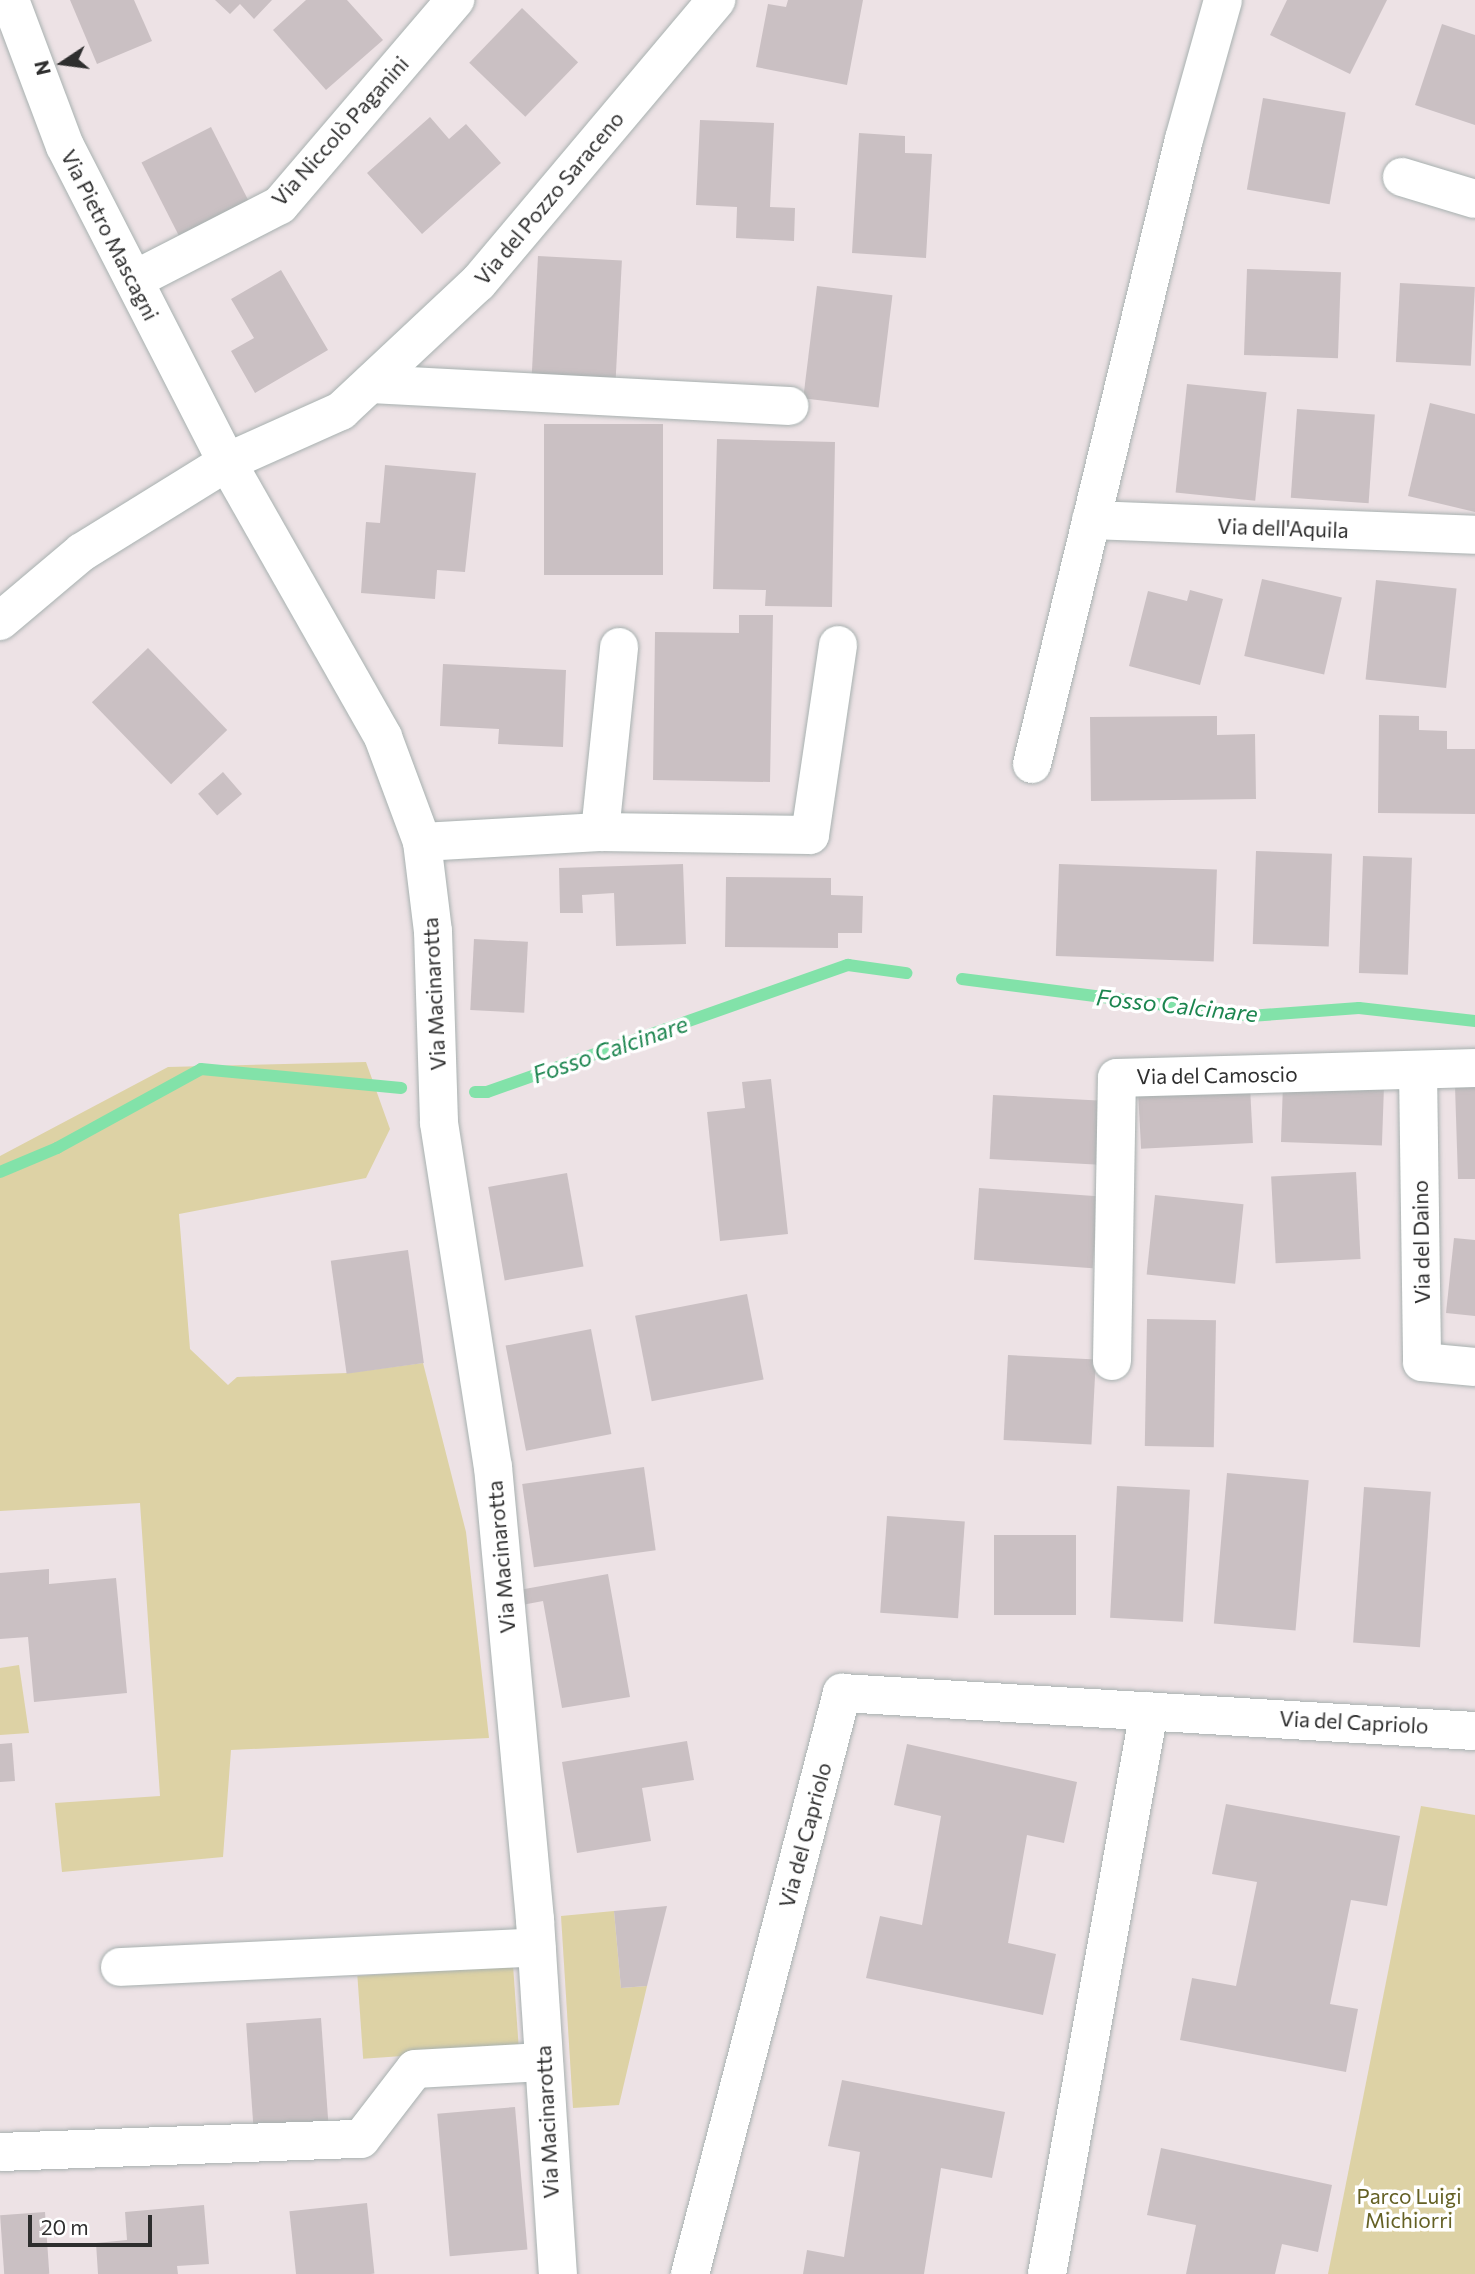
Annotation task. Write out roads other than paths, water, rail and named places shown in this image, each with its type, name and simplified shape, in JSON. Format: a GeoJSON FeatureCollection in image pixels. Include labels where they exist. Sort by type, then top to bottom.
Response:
{"type":"FeatureCollection","features":[{"type":"Feature","properties":{"kind":"street","name":"Via Pietro Mascagni"},"geometry":{"type":"LineString","coordinates":[[10,0],[65,146],[227,462]]}},
{"type":"Feature","properties":{"kind":"street","name":"Via Niccolò Paganini"},"geometry":{"type":"LineString","coordinates":[[134,280],[280,205],[455,0]]}},
{"type":"Feature","properties":{"kind":"street","name":"Via del Pozzo Saraceno"},"geometry":{"type":"LineString","coordinates":[[0,621],[82,552],[227,462],[341,411],[478,284],[716,0]]}},
{"type":"Feature","properties":{"kind":"street"},"geometry":{"type":"LineString","coordinates":[[1032,764],[1184,139],[1223,0]]}},
{"type":"Feature","properties":{"kind":"street"},"geometry":{"type":"LineString","coordinates":[[1402,177],[1475,199]]}},
{"type":"Feature","properties":{"kind":"street"},"geometry":{"type":"LineString","coordinates":[[371,384],[789,406]]}},
{"type":"Feature","properties":{"kind":"street","name":"Via Macinarotta"},"geometry":{"type":"LineString","coordinates":[[227,462],[383,737],[422,842],[433,931],[439,1123],[493,1467],[537,1947],[558,2274]]}},
{"type":"Feature","properties":{"kind":"street","name":"Via dell'Aquila"},"geometry":{"type":"LineString","coordinates":[[1091,520],[1475,535]]}},
{"type":"Feature","properties":{"kind":"street"},"geometry":{"type":"LineString","coordinates":[[422,842],[600,832],[810,835],[838,645]]}},
{"type":"Feature","properties":{"kind":"street"},"geometry":{"type":"LineString","coordinates":[[600,832],[619,647]]}},
{"type":"Feature","properties":{"kind":"street","name":"Via del Camoscio"},"geometry":{"type":"LineString","coordinates":[[1112,1361],[1117,1077],[1475,1068]]}},
{"type":"Feature","properties":{"kind":"street","name":"Via del Daino"},"geometry":{"type":"LineString","coordinates":[[1418,1070],[1422,1362],[1475,1367]]}},
{"type":"Feature","properties":{"kind":"street","name":"Via del Capriolo"},"geometry":{"type":"LineString","coordinates":[[690,2274],[842,1693],[1475,1731]]}},
{"type":"Feature","properties":{"kind":"street"},"geometry":{"type":"LineString","coordinates":[[1047,2274],[1149,1710]]}},
{"type":"Feature","properties":{"kind":"street"},"geometry":{"type":"LineString","coordinates":[[120,1967],[537,1947]]}},
{"type":"Feature","properties":{"kind":"street"},"geometry":{"type":"LineString","coordinates":[[0,2152],[361,2140],[415,2069],[544,2062]]}},
{"type":"Feature","properties":{"kind":"waterway","name":"Fosso Calcinare"},"geometry":{"type":"LineString","coordinates":[[475,1092],[487,1092],[848,965],[906,973]]}},
{"type":"Feature","properties":{"kind":"waterway","name":"Fosso Calcinare"},"geometry":{"type":"LineString","coordinates":[[962,979],[1250,1016],[1359,1008],[1475,1021]]}},
{"type":"Feature","properties":{"kind":"waterway","name":"Fosso Calcinare"},"geometry":{"type":"LineString","coordinates":[[0,1172],[57,1148],[201,1069],[401,1088]]}},
{"type":"Feature","properties":{"kind":"park label","name":"Parco Luigi Michiorri"},"geometry":{"type":"Point","coordinates":[1409,2208]}}]}
